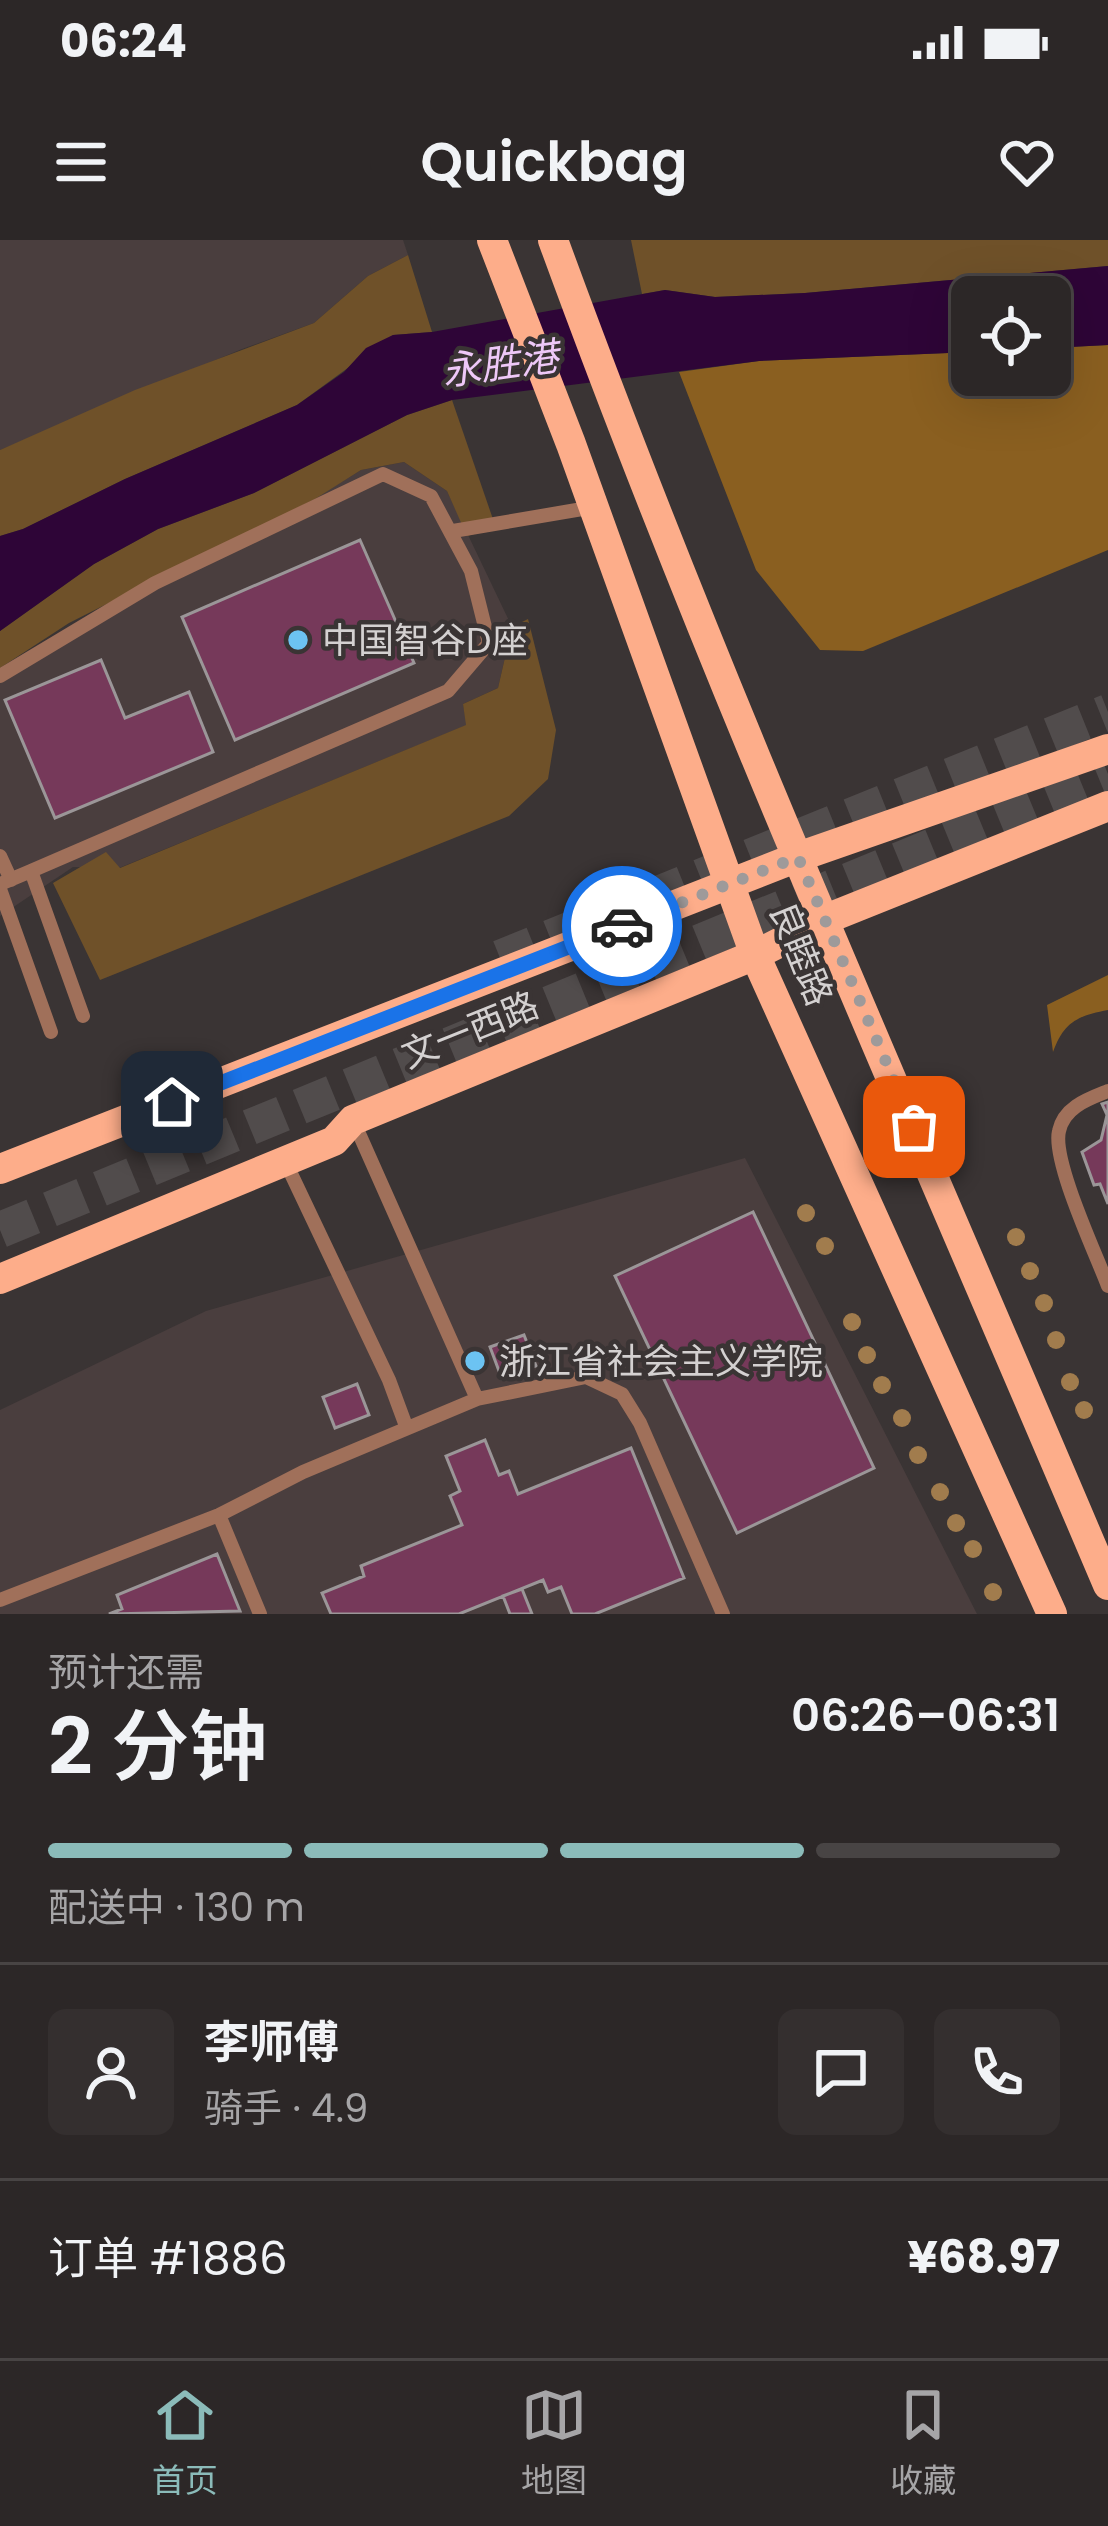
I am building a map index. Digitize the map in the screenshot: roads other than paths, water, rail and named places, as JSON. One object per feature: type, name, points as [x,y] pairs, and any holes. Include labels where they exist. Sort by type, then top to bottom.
[{"type":"main road","name":"良睦路","points":[[555,244],[798,857],[1108,1585]]},
{"type":"main road","name":"良睦路","points":[[495,248],[571,444],[754,955],[924,1322],[1052,1614]]},
{"type":"main road","name":"文一西路","points":[[0,1169],[798,857],[1108,749]]},
{"type":"main road","name":"文一西路","points":[[0,1279],[334,1141],[353,1120],[1108,806]]},
{"type":"lane","points":[[0,676],[155,583],[383,475],[431,496],[471,571],[489,643],[448,692],[4,884]]},
{"type":"lane","points":[[453,531],[594,507]]},
{"type":"lane","points":[[0,856],[4,884],[51,1032]]},
{"type":"lane","points":[[31,871],[83,1016]]},
{"type":"lane","points":[[1108,1091],[1077,1102],[1059,1131],[1063,1167],[1108,1286]]},
{"type":"lane","points":[[353,1120],[477,1399]]},
{"type":"lane","points":[[285,1161],[406,1426]]},
{"type":"lane","points":[[0,1600],[219,1515],[406,1426],[477,1399],[586,1377],[622,1394],[640,1423],[723,1614]]},
{"type":"lane","points":[[219,1515],[260,1614]]},
{"type":"water","points":[[1108,266],[1108,345],[1071,347],[1071,276],[996,276]]},
{"type":"water","name":"永胜港","points":[[951,280],[951,353],[759,361],[452,400],[407,415],[254,493],[158,529],[94,564],[0,631],[0,536],[297,405],[344,372],[366,348],[393,335],[665,290],[715,297]]},
{"type":"tunnel","points":[[500,958],[1108,712]]},
{"type":"tunnel","points":[[0,1230],[1108,774]]},
{"type":"place","name":"中国智谷D座","points":[[298,640]]},
{"type":"place","name":"浙江省社会主义学院","points":[[475,1361]]}]
